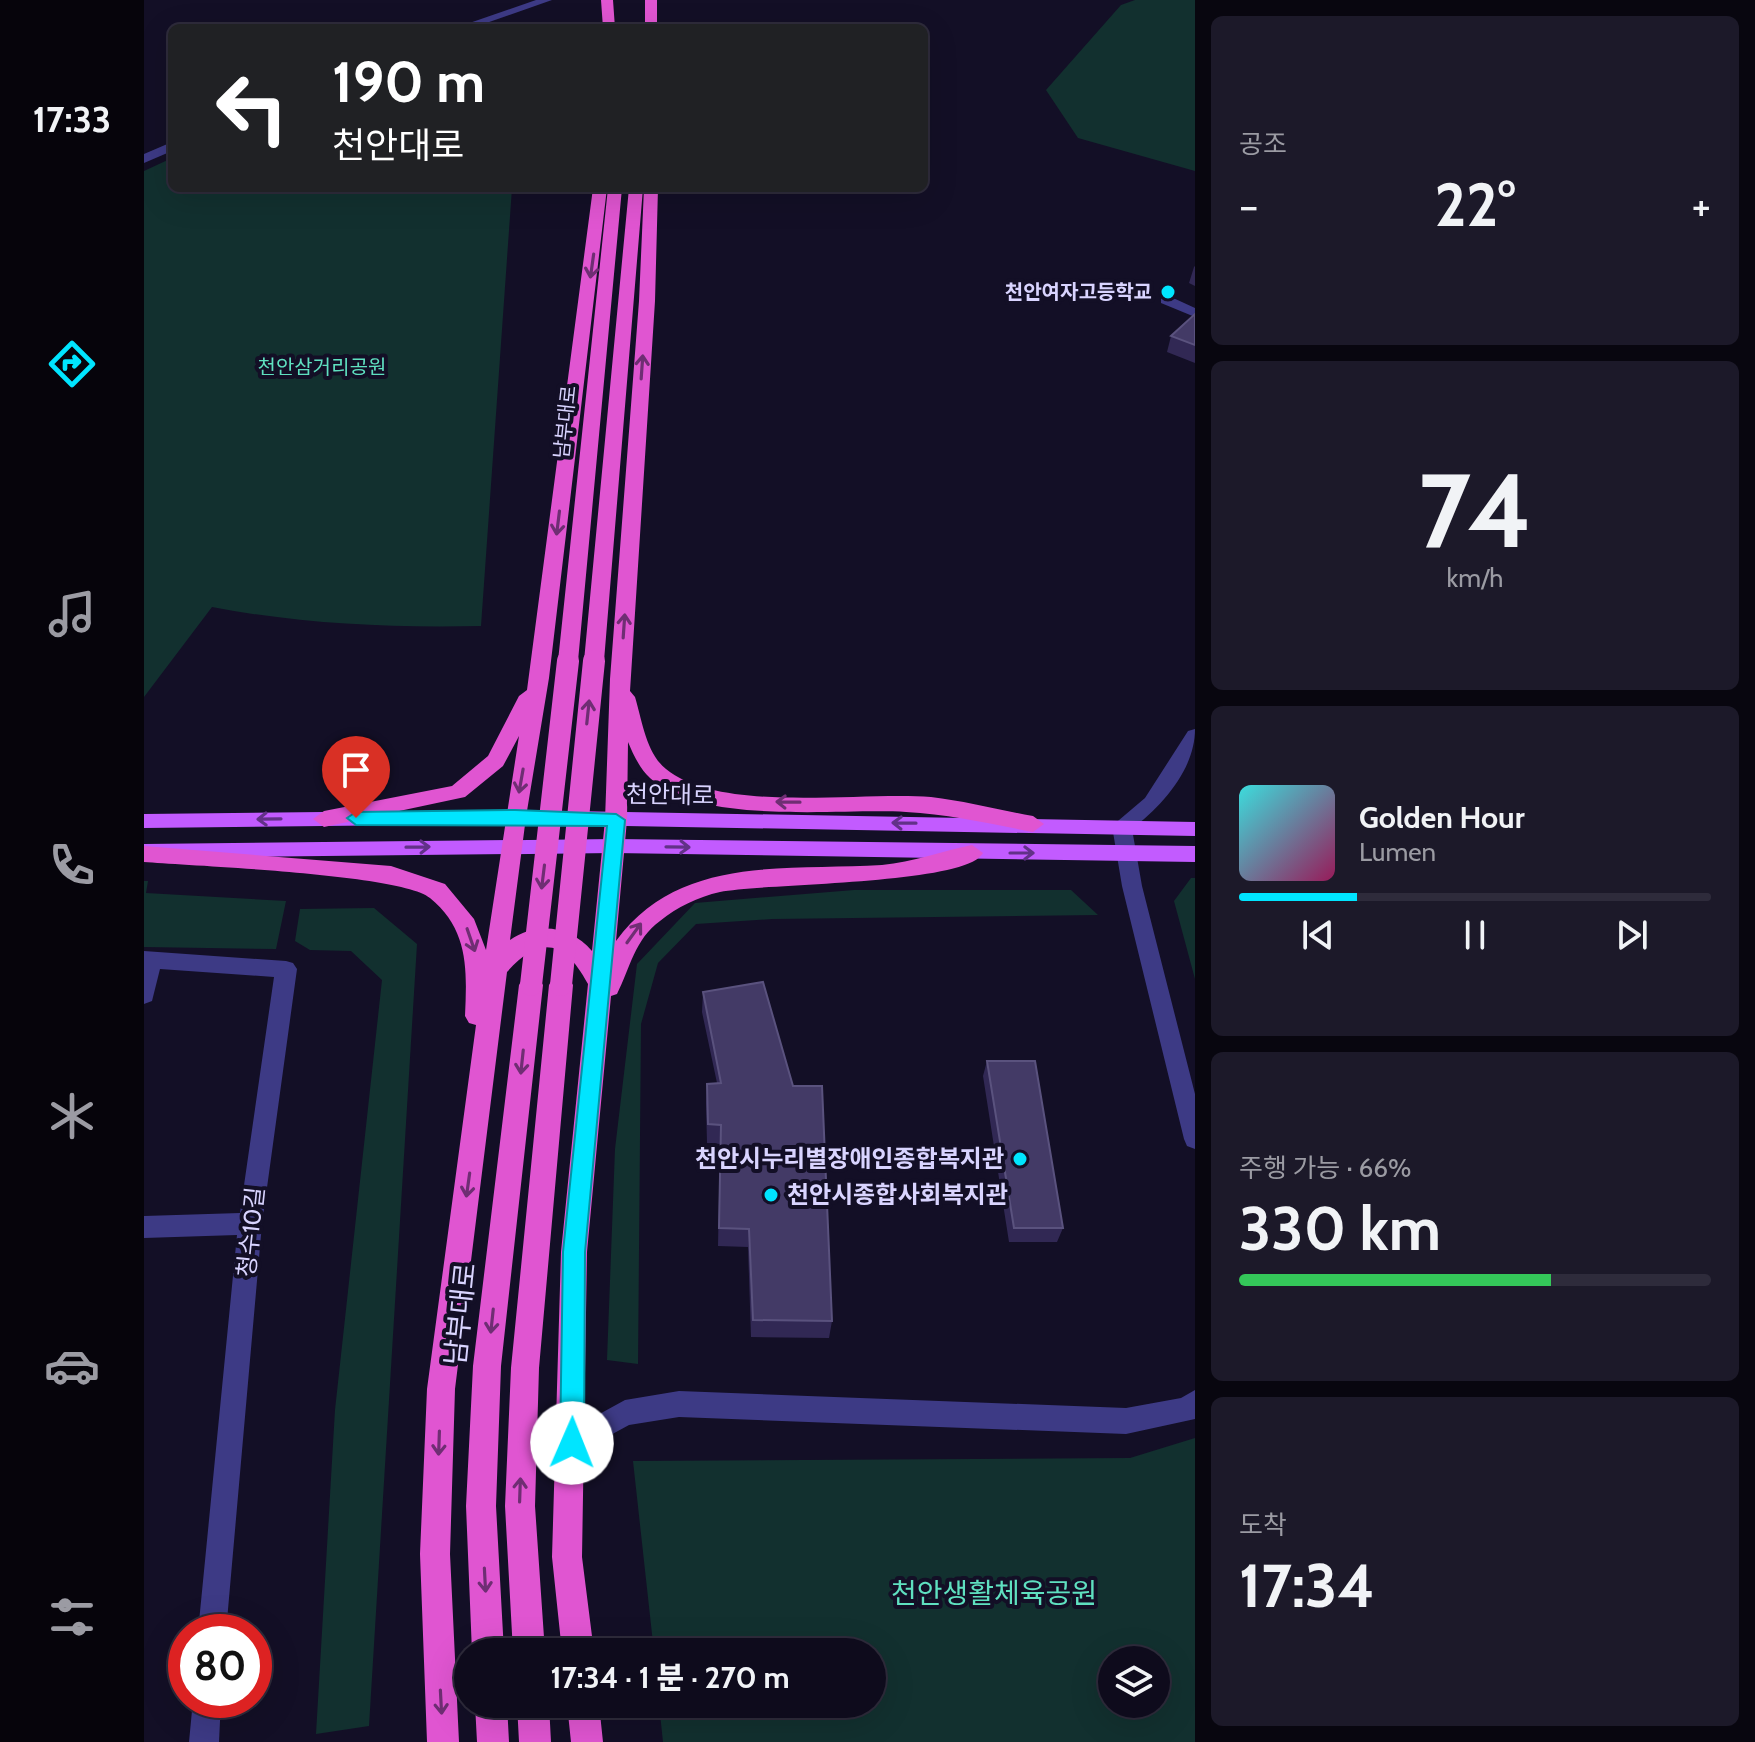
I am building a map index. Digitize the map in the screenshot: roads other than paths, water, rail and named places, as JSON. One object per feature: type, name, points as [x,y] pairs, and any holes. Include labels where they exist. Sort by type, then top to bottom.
[{"type":"highway","points":[[607,0],[609,24]]},
{"type":"highway","points":[[651,0],[652,23]]},
{"type":"highway","points":[[443,1742],[435,1554],[441,1389],[515,817],[539,678],[600,192]]},
{"type":"highway","name":"남부대로","points":[[487,1638],[481,1506],[487,1366],[568,661],[615,192]]},
{"type":"highway","points":[[528,1638],[520,1506],[525,1368],[594,661],[636,192]]},
{"type":"highway","points":[[576,1638],[567,1557],[574,1252],[616,820],[620,679],[647,301],[651,192]]},
{"type":"highway","points":[[324,819],[458,792],[496,761],[539,678]]},
{"type":"highway","points":[[620,679],[641,747],[658,775],[685,791],[741,801],[930,805],[1033,824]]},
{"type":"highway","points":[[144,852],[391,874],[437,890],[466,925],[479,962],[473,1147]]},
{"type":"highway","points":[[588,1086],[613,970],[633,929],[672,897],[744,878],[887,873],[972,853]]},
{"type":"highway","points":[[496,968],[513,949],[530,939],[559,940],[582,951],[599,983]]},
{"type":"highway","points":[[492,1718],[493,1742]]},
{"type":"highway","points":[[534,1718],[535,1742]]},
{"type":"highway","points":[[584,1718],[587,1742]]},
{"type":"main road","name":"천안대로","points":[[144,821],[515,817],[1195,829]]},
{"type":"main road","points":[[144,852],[614,846],[1195,854]]},
{"type":"street","points":[[473,24],[547,0]]},
{"type":"street","points":[[144,159],[168,148]]},
{"type":"street","points":[[1166,300],[1195,313]]},
{"type":"street","points":[[1195,736],[1152,803],[1122,826],[1195,1139]]},
{"type":"street","name":"청수10길","points":[[144,995],[148,959],[286,969],[250,1224],[214,1614]]},
{"type":"street","points":[[144,1227],[250,1224]]},
{"type":"street","points":[[572,1443],[625,1413],[679,1404],[1126,1421],[1187,1410],[1195,1403]]},
{"type":"street","points":[[204,1742],[206,1718]]},
{"type":"place","name":"천안여자고등학교","points":[[1168,292]]},
{"type":"place","name":"천안시누리별장애인종합복지관","points":[[1020,1159]]},
{"type":"place","name":"천안시종합사회복지관","points":[[771,1195]]},
{"type":"park label","name":"천안삼거리공원","points":[[322,367]]},
{"type":"park label","name":"천안생활체육공원","points":[[994,1593]]}]
